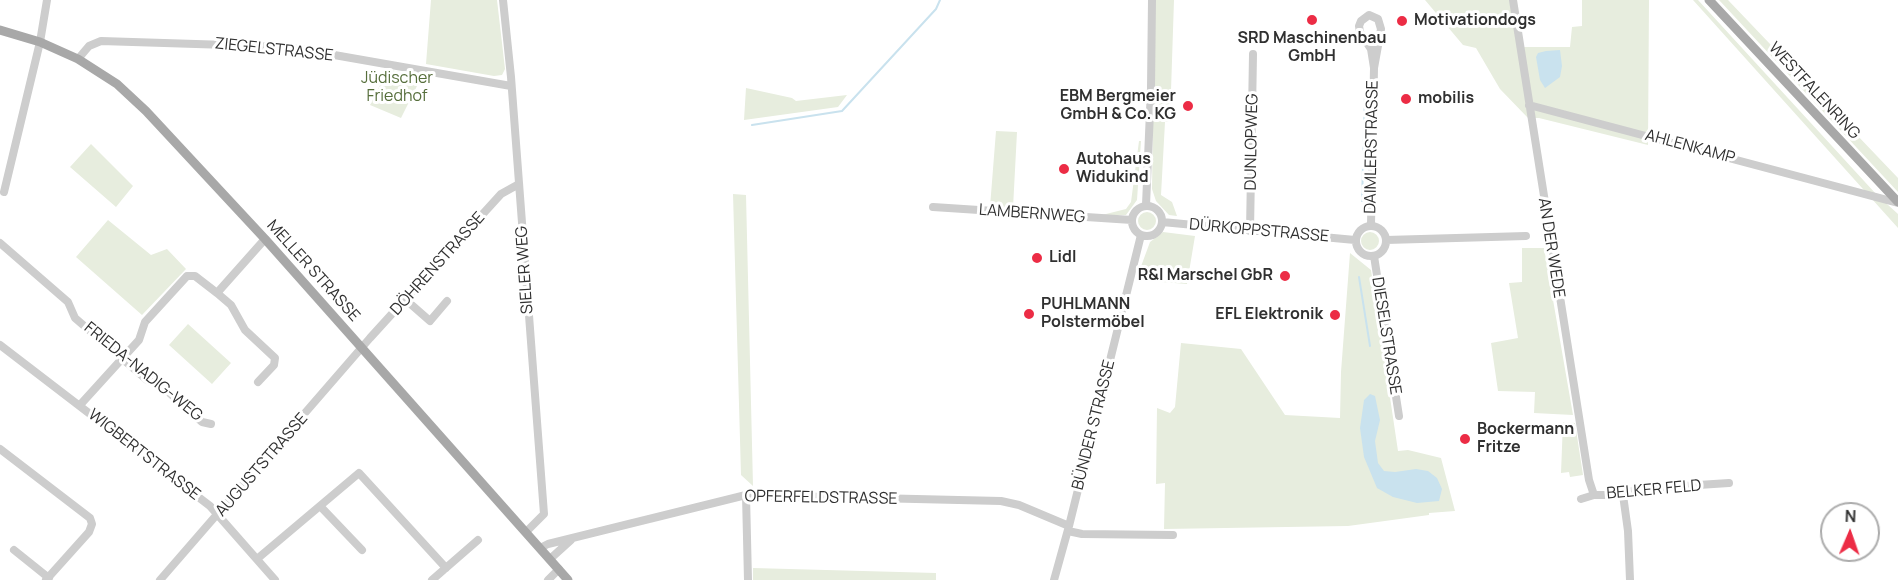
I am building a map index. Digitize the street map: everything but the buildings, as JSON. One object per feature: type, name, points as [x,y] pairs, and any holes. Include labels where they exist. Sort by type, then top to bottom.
[{"type":"main road","name":"WESTFALENRING","points":[[1709,0],[1898,203]]},
{"type":"main road","name":"MELLER STRASSE","points":[[0,30],[40,42],[78,59],[117,84],[146,111],[265,239],[568,580]]},
{"type":"street","points":[[4,192],[40,42],[46,0]]},
{"type":"street","name":"SIELER WEG","points":[[503,0],[512,86],[544,514],[526,532]]},
{"type":"street","points":[[1146,205],[1152,0]]},
{"type":"street","name":"AN DER WEDE","points":[[1513,0],[1589,480],[1594,495]]},
{"type":"street","name":"DAIMLERSTRASSE","points":[[1371,225],[1374,68],[1381,29],[1378,19],[1369,15],[1361,21],[1359,26],[1371,50],[1374,68]]},
{"type":"street","name":"ZIEGELSTRASSE","points":[[78,59],[89,46],[101,41],[259,46],[300,50],[512,86]]},
{"type":"street","name":"DUNLOPWEG","points":[[1250,231],[1253,54]]},
{"type":"street","name":"AHLENKAMP","points":[[1529,105],[1898,203]]},
{"type":"street","name":"DÖHRENSTRASSE","points":[[363,349],[370,338],[501,194],[519,184]]},
{"type":"street","points":[[1146,205],[1156,208],[1162,217],[1159,231],[1150,236],[1141,235],[1134,229],[1132,220],[1135,212],[1146,205]]},
{"type":"street","name":"LAMBERNWEG","points":[[933,207],[1132,220]]},
{"type":"street","name":"DÜRKOPPSTRASSE","points":[[1162,222],[1355,240]]},
{"type":"street","points":[[1371,225],[1383,231],[1386,240],[1382,252],[1374,256],[1360,252],[1355,240],[1362,228],[1371,225]]},
{"type":"street","name":"BÜNDER STRASSE","points":[[1054,580],[1069,529],[1141,235]]},
{"type":"street","points":[[1386,240],[1526,236]]},
{"type":"street","points":[[217,293],[265,239]]},
{"type":"street","name":"FRIEDA-NADIG-WEG","points":[[0,243],[68,302],[75,318],[147,380],[164,388],[194,417],[211,424]]},
{"type":"street","name":"DIESELSTRASSE","points":[[1374,256],[1399,416]]},
{"type":"street","points":[[80,405],[139,340],[145,322],[187,276],[195,276],[231,305],[245,330],[275,358],[274,365],[258,382]]},
{"type":"street","points":[[406,300],[430,321],[447,301]]},
{"type":"street","name":"WIGBERTSTRASSE","points":[[0,345],[210,506],[275,580]]},
{"type":"street","name":"AUGUSTSTRASSE","points":[[160,580],[363,349]]},
{"type":"street","points":[[0,449],[90,518],[92,524],[89,532],[48,579],[14,550]]},
{"type":"street","points":[[257,559],[359,473],[446,567]]},
{"type":"street","name":"BELKER FELD","points":[[1581,499],[1594,495],[1623,495],[1637,489],[1729,483]]},
{"type":"street","points":[[746,495],[748,580]]},
{"type":"street","name":"OPFERFELDSTRASSE","points":[[540,548],[548,544],[746,495],[1001,501],[1019,505],[1069,529]]},
{"type":"street","points":[[1623,495],[1628,531],[1630,580]]},
{"type":"street","points":[[320,506],[362,550]]},
{"type":"street","points":[[1069,529],[1082,534],[1173,535]]},
{"type":"street","name":"OPFERFELDSTRASSE","points":[[550,559],[573,538]]},
{"type":"street","points":[[432,580],[478,540]]},
{"type":"street","points":[[548,580],[559,569]]},
{"type":"green space","points":[[431,0],[497,0],[505,69],[502,75],[494,76],[426,64]]},
{"type":"green space","points":[[1155,0],[1174,0],[1170,121],[1165,122],[1161,195],[1172,202],[1177,216],[1169,215],[1156,201],[1152,189]]},
{"type":"green space","points":[[1425,0],[1510,0],[1517,47],[1570,47],[1572,27],[1582,26],[1582,0],[1649,0],[1648,145],[1539,118],[1528,118],[1500,89],[1476,48],[1463,45]]},
{"type":"green space","points":[[1693,0],[1698,0],[1876,194],[1898,214],[1898,228]]},
{"type":"green space","points":[[1719,0],[1728,0],[1898,178],[1898,192]]},
{"type":"green space","name":"Jüdischer Friedhof","points":[[385,69],[422,76],[401,118],[370,105]]},
{"type":"green space","points":[[746,88],[792,98],[796,101],[847,95],[838,107],[744,120]]},
{"type":"green space","points":[[996,131],[1017,132],[1013,208],[990,207]]},
{"type":"green space","points":[[1139,141],[1141,141],[1137,200],[1126,215],[1102,215],[1126,209],[1131,202]]},
{"type":"green space","points":[[91,144],[133,186],[116,207],[70,167]]},
{"type":"green space","points":[[733,194],[746,195],[753,486],[741,475]]},
{"type":"green space","points":[[1143,212],[1151,212],[1156,217],[1154,228],[1143,230],[1138,225],[1138,217]]},
{"type":"green space","points":[[108,220],[151,255],[167,249],[186,269],[142,315],[76,257]]},
{"type":"green space","points":[[1163,232],[1195,236],[1187,284],[1136,280],[1150,242]]},
{"type":"green space","points":[[1366,232],[1374,232],[1379,237],[1377,248],[1366,250],[1361,245],[1361,237]]},
{"type":"green space","points":[[1522,248],[1544,248],[1573,415],[1534,413],[1535,392],[1498,391],[1491,343],[1518,338],[1509,283],[1522,282]]},
{"type":"green space","points":[[1350,253],[1371,270],[1398,451],[1408,450],[1441,458],[1455,511],[1348,526],[1164,529],[1165,483],[1156,484],[1157,408],[1170,413],[1175,407],[1181,343],[1241,349],[1285,415],[1340,418]]},
{"type":"green space","points":[[188,324],[231,363],[212,384],[169,345]]},
{"type":"green space","points":[[1563,422],[1575,423],[1583,475],[1570,477],[1569,472],[1561,473]]},
{"type":"green space","points":[[753,568],[936,573],[936,580],[753,580]]},
{"type":"water","points":[[1560,50],[1562,66],[1560,77],[1545,88],[1540,80],[1536,57],[1538,53]]},
{"type":"water","points":[[1370,394],[1375,396],[1380,420],[1375,441],[1378,463],[1384,471],[1416,469],[1428,471],[1437,478],[1442,489],[1439,501],[1417,503],[1393,497],[1377,488],[1364,457],[1360,428],[1364,400]]},
{"type":"waterway","points":[[752,125],[842,111],[936,9],[940,0]]},
{"type":"waterway","points":[[1362,201],[1365,93]]},
{"type":"waterway","points":[[1359,277],[1370,346]]},
{"type":"place","name":"SRD Maschinenbau GmbH","points":[[1312,20]]},
{"type":"place","name":"Motivationdogs","points":[[1402,21]]},
{"type":"place","name":"mobilis","points":[[1406,99]]},
{"type":"place","name":"EBM Bergmeier GmbH & Co. KG","points":[[1188,106]]},
{"type":"place","name":"Autohaus Widukind","points":[[1064,169]]},
{"type":"place","name":"Lidl","points":[[1037,258]]},
{"type":"place","name":"R&I Marschel GbR","points":[[1285,276]]},
{"type":"place","name":"PUHLMANN Polstermöbel","points":[[1029,314]]},
{"type":"place","name":"EFL Elektronik","points":[[1335,315]]},
{"type":"place","name":"Bockermann Fritze","points":[[1465,439]]}]
